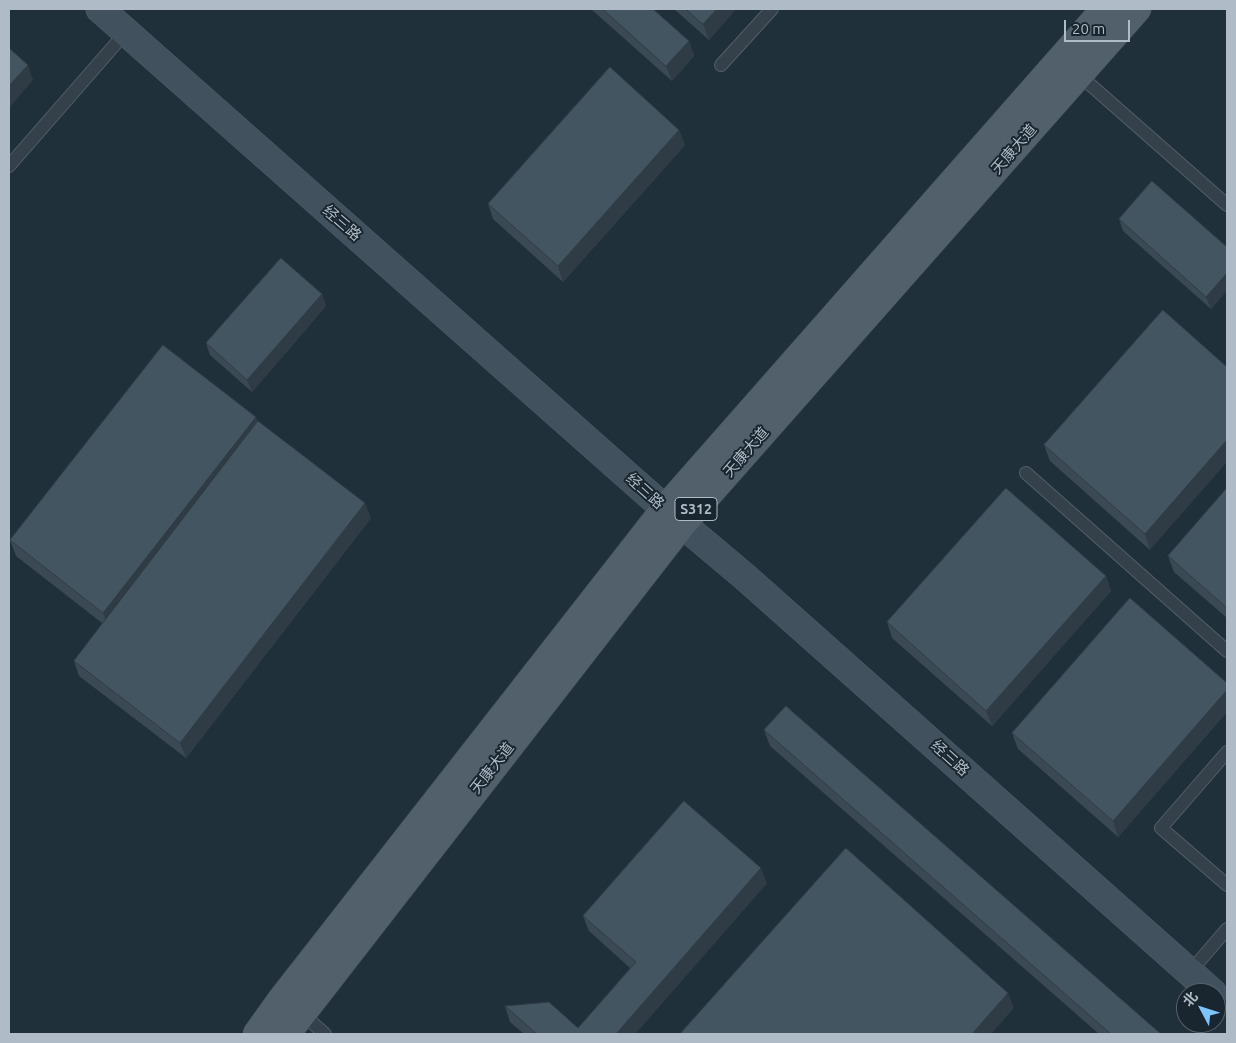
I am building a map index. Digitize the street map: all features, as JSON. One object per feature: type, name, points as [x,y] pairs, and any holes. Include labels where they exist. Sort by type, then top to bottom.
[{"type":"main road","name":"天康大道","points":[[257,1034],[290,1015],[673,516],[1070,67],[1123,13]]},
{"type":"street","name":"经三路","points":[[100,9],[673,516],[753,583],[1202,983]]},
{"type":"lane","points":[[722,65],[772,9]]},
{"type":"lane","points":[[9,166],[126,32]]},
{"type":"lane","points":[[1070,67],[1227,205]]},
{"type":"lane","points":[[1026,473],[1227,651]]},
{"type":"lane","points":[[1227,752],[1161,828],[1227,885]]},
{"type":"lane","points":[[1190,972],[1227,928]]},
{"type":"lane","points":[[290,1015],[325,1034]]},
{"type":"building","points":[[603,9],[653,9],[689,41],[666,66]]},
{"type":"building","points":[[686,9],[717,9],[703,24]]},
{"type":"building","points":[[9,48],[28,65],[9,86]]},
{"type":"building","points":[[610,67],[679,130],[558,266],[488,204]]},
{"type":"building","points":[[1152,181],[1227,247],[1227,273],[1206,297],[1119,219]]},
{"type":"building","points":[[281,258],[322,294],[247,380],[206,343]]},
{"type":"building","points":[[1163,310],[1227,367],[1227,440],[1145,534],[1044,445]]},
{"type":"building","points":[[163,345],[256,417],[103,613],[10,540]]},
{"type":"building","points":[[258,421],[365,503],[180,743],[74,661]]},
{"type":"building","points":[[1006,488],[1106,576],[986,711],[887,622]]},
{"type":"building","points":[[1227,488],[1227,608],[1168,556]]},
{"type":"building","points":[[1130,598],[1227,683],[1227,690],[1113,821],[1012,733]]},
{"type":"building","points":[[786,706],[1161,1034],[1111,1034],[764,730]]},
{"type":"building","points":[[684,801],[761,868],[616,1034],[537,1034],[505,1006],[549,1002],[578,1028],[636,962],[583,916]]},
{"type":"building","points":[[846,848],[1008,993],[972,1034],[680,1034]]}]
